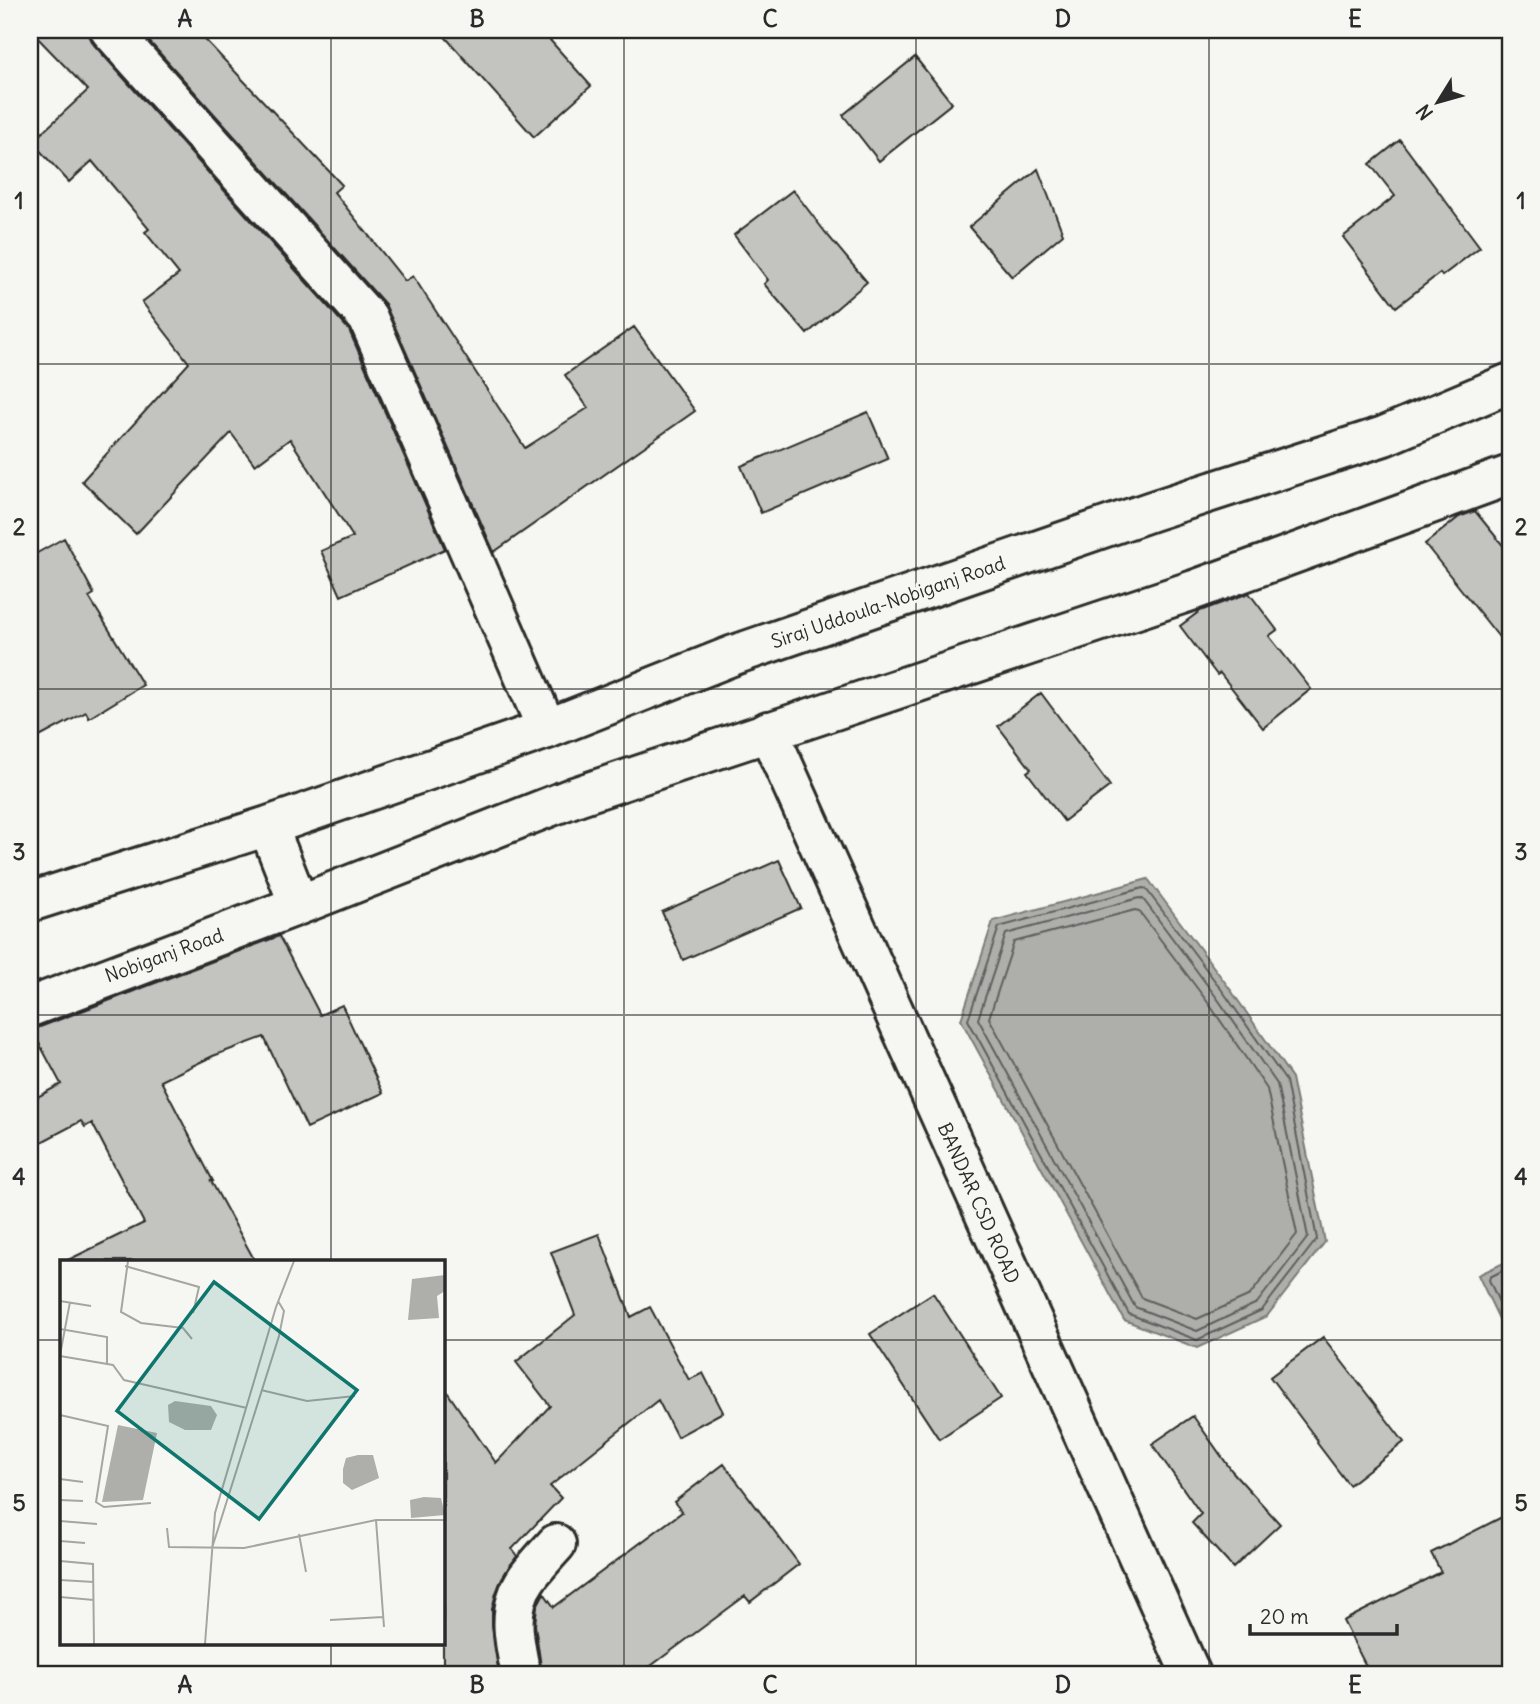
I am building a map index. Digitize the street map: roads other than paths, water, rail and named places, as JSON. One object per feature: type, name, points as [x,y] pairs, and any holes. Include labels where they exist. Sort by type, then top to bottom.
[{"type":"main road","points":[[110,30],[368,318],[547,729]]},
{"type":"main road","name":"Siraj Uddoula-Nobiganj Road","points":[[268,826],[547,729],[734,655],[1152,511],[1384,436],[1510,383]]},
{"type":"main road","points":[[30,902],[268,826],[299,905],[578,796],[1194,590],[1510,475]]},
{"type":"main road","name":"BANDAR CSD ROAD","points":[[768,731],[1191,1674]]},
{"type":"main road","name":"Nobiganj Road","points":[[30,1007],[299,905]]},
{"type":"main road","points":[[521,1674],[513,1636],[514,1609],[525,1580],[556,1544]]},
{"type":"water","points":[[1148,879],[1292,1078],[1325,1242],[1267,1316],[1197,1348],[1124,1320],[961,1020],[993,921]]},
{"type":"water","points":[[1510,1260],[1510,1342],[1478,1275]]}]
